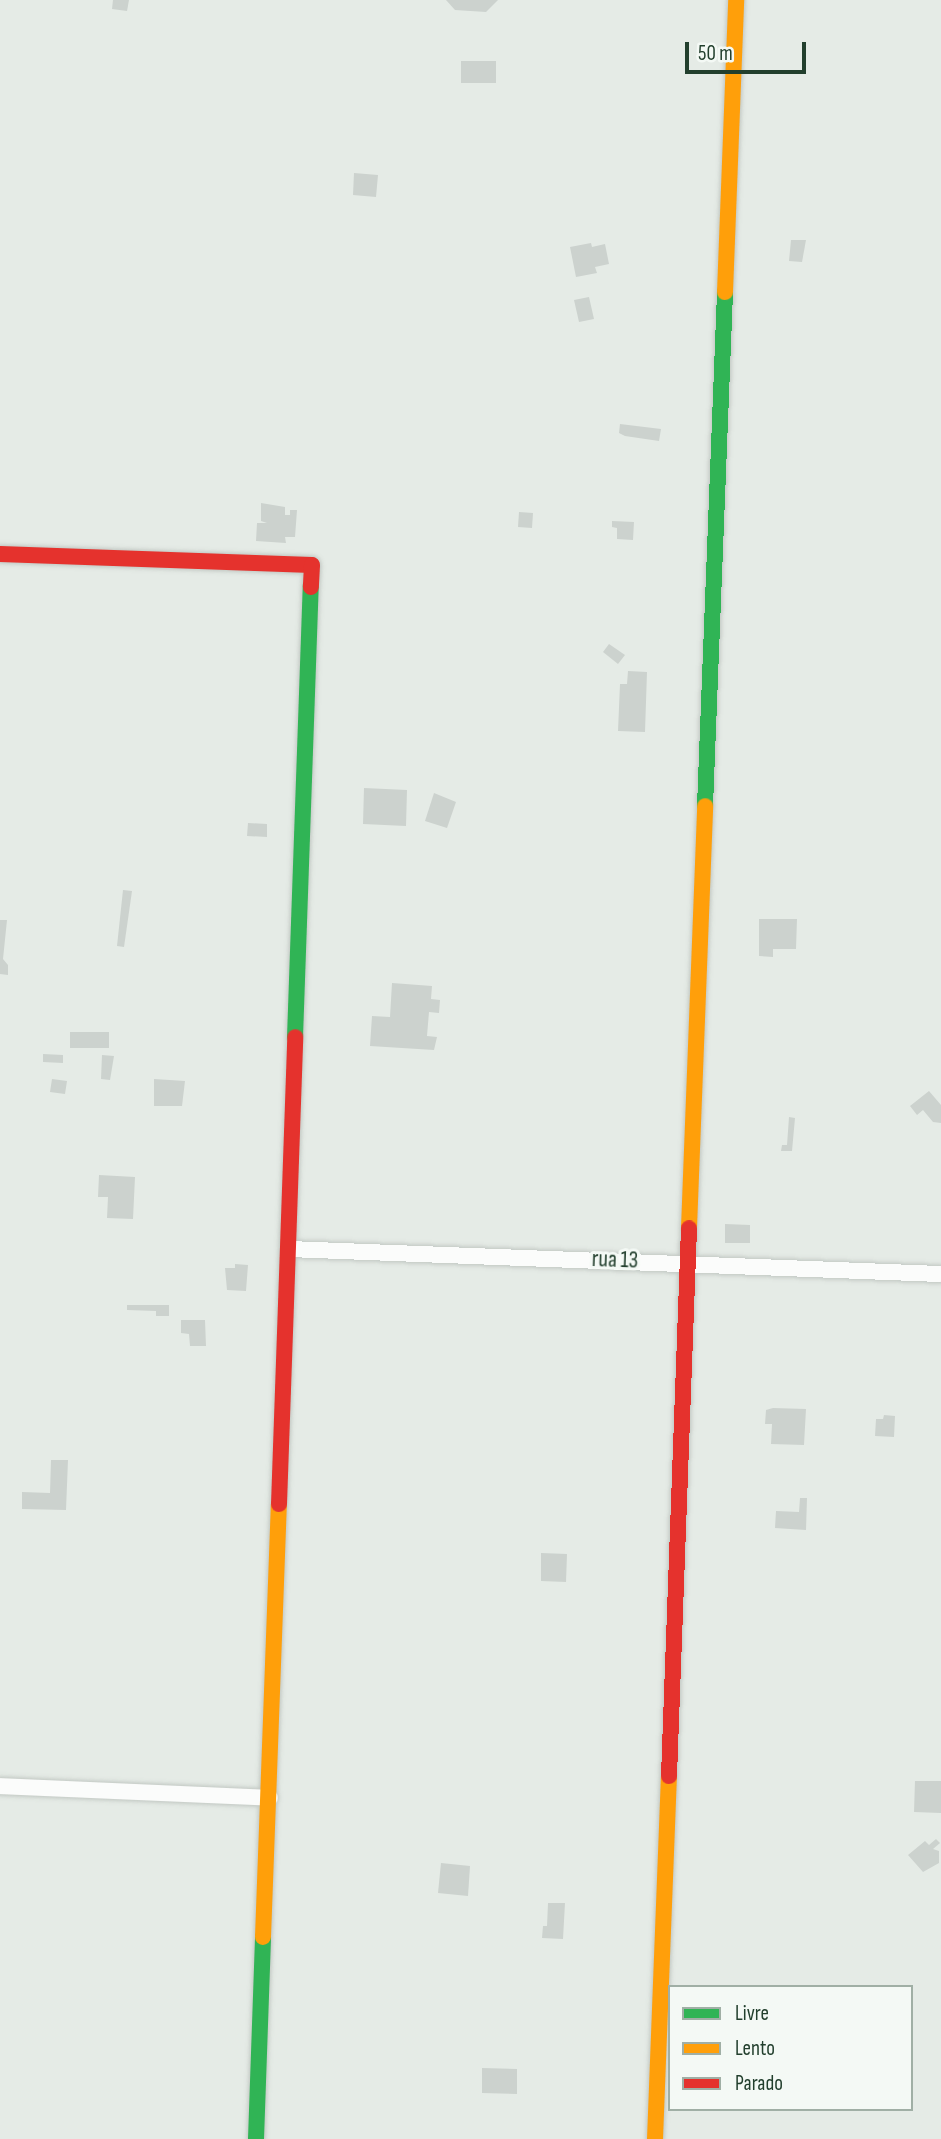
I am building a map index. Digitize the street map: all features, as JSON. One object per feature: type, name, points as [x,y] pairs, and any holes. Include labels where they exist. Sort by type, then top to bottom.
[{"type":"street","points":[[655,2139],[736,0]]},
{"type":"street","points":[[0,554],[312,565],[256,2139]]},
{"type":"street","name":"rua 13","points":[[289,1249],[941,1274]]},
{"type":"street","points":[[0,1786],[270,1798]]},
{"type":"building","points":[[113,0],[129,0],[127,11],[112,9]]},
{"type":"building","points":[[446,0],[498,0],[486,12],[455,10]]},
{"type":"building","points":[[461,61],[496,61],[496,83],[461,83]]},
{"type":"building","points":[[354,173],[378,175],[376,197],[353,195]]},
{"type":"building","points":[[791,240],[806,240],[802,262],[789,261]]},
{"type":"building","points":[[591,243],[592,247],[605,244],[609,264],[595,267],[597,273],[576,277],[570,247]]},
{"type":"building","points":[[589,297],[594,319],[579,322],[574,300]]},
{"type":"building","points":[[620,424],[661,429],[659,441],[625,436],[619,433]]},
{"type":"building","points":[[261,503],[285,507],[285,515],[290,515],[290,510],[297,510],[295,537],[285,537],[286,543],[256,541],[257,523],[267,523],[261,521]]},
{"type":"building","points":[[519,512],[533,513],[532,528],[518,527]]},
{"type":"building","points":[[612,521],[634,522],[633,540],[617,539],[617,528],[612,527]]},
{"type":"building","points":[[609,644],[625,655],[618,664],[603,652]]},
{"type":"building","points":[[628,671],[647,672],[645,732],[618,731],[620,684],[627,684]]},
{"type":"building","points":[[364,788],[407,790],[406,826],[363,824]]},
{"type":"building","points":[[434,793],[456,802],[447,828],[425,821]]},
{"type":"building","points":[[248,823],[267,824],[267,837],[247,836]]},
{"type":"building","points":[[123,890],[132,891],[124,947],[117,946]]},
{"type":"building","points":[[759,919],[797,919],[796,949],[773,949],[773,957],[759,956]]},
{"type":"building","points":[[0,920],[7,920],[3,959],[8,965],[8,975],[0,974]]},
{"type":"building","points":[[392,983],[432,986],[431,999],[440,1000],[439,1013],[429,1012],[427,1036],[437,1037],[434,1050],[370,1046],[372,1016],[390,1017]]},
{"type":"building","points":[[70,1032],[109,1032],[109,1048],[70,1048]]},
{"type":"building","points":[[43,1054],[63,1055],[63,1063],[43,1062]]},
{"type":"building","points":[[102,1055],[114,1056],[110,1080],[101,1079]]},
{"type":"building","points":[[52,1079],[67,1081],[65,1094],[50,1092]]},
{"type":"building","points":[[154,1079],[185,1081],[182,1106],[154,1106]]},
{"type":"building","points":[[929,1091],[941,1105],[941,1123],[933,1122],[923,1110],[917,1115],[910,1106]]},
{"type":"building","points":[[789,1117],[795,1118],[792,1151],[781,1151],[782,1145],[787,1145]]},
{"type":"building","points":[[99,1175],[135,1177],[133,1219],[107,1218],[108,1197],[98,1197]]},
{"type":"building","points":[[725,1224],[750,1225],[750,1243],[725,1243]]},
{"type":"building","points":[[235,1264],[248,1265],[246,1291],[227,1290],[225,1268],[235,1268]]},
{"type":"building","points":[[127,1305],[169,1305],[169,1316],[156,1316],[156,1311],[127,1310]]},
{"type":"building","points":[[181,1320],[205,1320],[206,1346],[190,1346],[189,1334],[181,1333]]},
{"type":"building","points":[[806,1409],[804,1445],[771,1444],[772,1424],[765,1424],[766,1410]]},
{"type":"building","points":[[884,1415],[895,1416],[894,1437],[875,1436],[876,1419],[883,1419]]},
{"type":"building","points":[[51,1460],[68,1460],[66,1510],[22,1509],[22,1492],[50,1493]]},
{"type":"building","points":[[800,1498],[807,1498],[806,1530],[775,1528],[776,1511],[799,1512]]},
{"type":"building","points":[[541,1553],[567,1554],[566,1582],[541,1581]]},
{"type":"building","points":[[915,1781],[941,1781],[941,1813],[914,1812]]},
{"type":"building","points":[[936,1839],[940,1843],[933,1849],[939,1851],[939,1863],[923,1872],[908,1855],[925,1841],[929,1845]]},
{"type":"building","points":[[441,1863],[470,1866],[468,1896],[438,1893]]},
{"type":"building","points":[[548,1903],[565,1903],[563,1939],[542,1938],[543,1926],[547,1926]]},
{"type":"building","points":[[482,2068],[517,2069],[517,2094],[482,2093]]},
{"type":"traffic: fast","points":[[705,806],[725,292]]},
{"type":"traffic: fast","points":[[295,1037],[311,587]]},
{"type":"traffic: fast","points":[[256,2139],[263,1937]]},
{"type":"traffic: slow","points":[[725,292],[736,0]]},
{"type":"traffic: slow","points":[[689,1228],[705,806]]},
{"type":"traffic: slow","points":[[263,1937],[279,1504]]},
{"type":"traffic: slow","points":[[655,2139],[669,1776]]},
{"type":"traffic: jam","points":[[0,554],[312,565],[311,587]]},
{"type":"traffic: jam","points":[[279,1504],[295,1037]]},
{"type":"traffic: jam","points":[[669,1776],[689,1228]]}]
